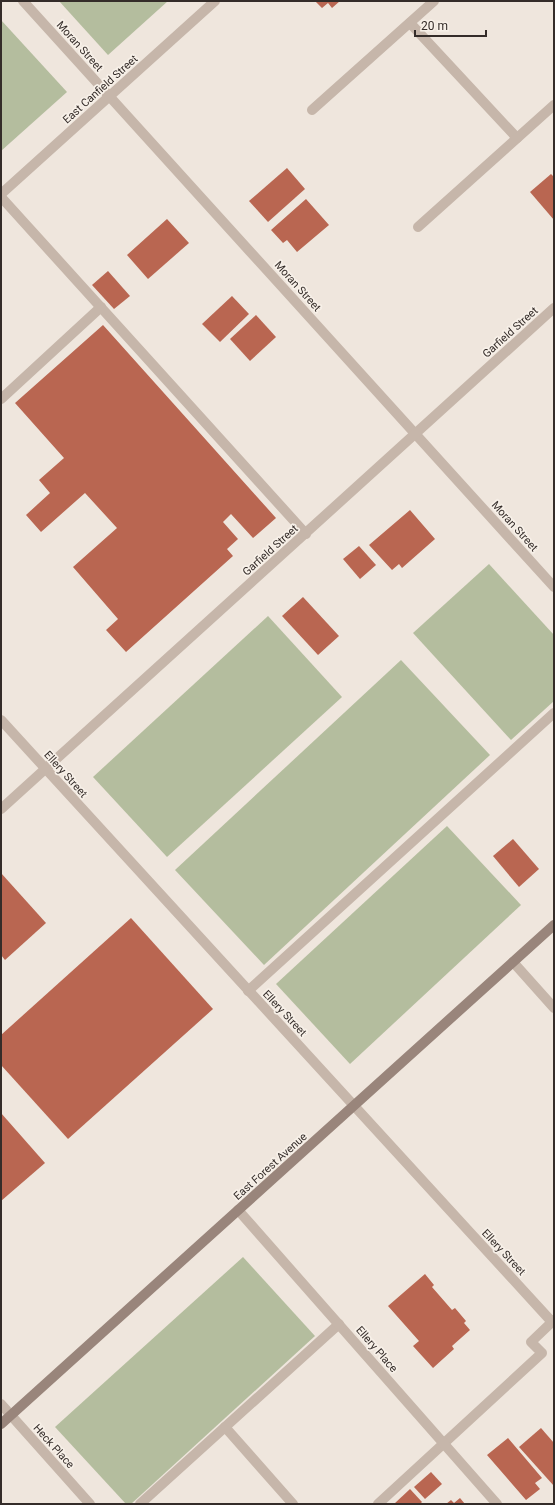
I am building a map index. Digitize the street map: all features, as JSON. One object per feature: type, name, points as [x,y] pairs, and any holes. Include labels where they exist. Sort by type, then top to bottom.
[{"type":"main road","name":"East Forest Avenue","points":[[1,1424],[554,925]]},
{"type":"street","name":"Moran Street","points":[[23,1],[554,587]]},
{"type":"street","name":"East Canfield Street","points":[[1,195],[215,1]]},
{"type":"street","points":[[312,110],[434,1]]},
{"type":"street","points":[[410,23],[517,138]]},
{"type":"street","points":[[418,227],[554,105]]},
{"type":"street","points":[[1,195],[306,534]]},
{"type":"street","points":[[1,399],[101,307]]},
{"type":"street","name":"Garfield Street","points":[[1,809],[554,308]]},
{"type":"street","points":[[248,991],[554,713]]},
{"type":"street","name":"Ellery Street","points":[[1,720],[353,1106],[553,1321]]},
{"type":"street","points":[[513,962],[554,1008]]},
{"type":"street","name":"Ellery Place","points":[[238,1210],[497,1504]]},
{"type":"street","points":[[378,1504],[542,1353],[531,1342],[553,1321]]},
{"type":"street","points":[[140,1504],[338,1324]]},
{"type":"street","name":"Heck Place","points":[[1,1404],[90,1504]]},
{"type":"street","points":[[225,1427],[293,1504]]},
{"type":"green space","points":[[59,1],[168,1],[108,55]]},
{"type":"green space","points":[[1,20],[67,92],[1,151]]},
{"type":"green space","points":[[489,564],[554,635],[554,701],[511,740],[413,633]]},
{"type":"green space","points":[[268,616],[342,697],[167,857],[93,777]]},
{"type":"green space","points":[[401,660],[490,755],[264,965],[175,870]]},
{"type":"green space","points":[[447,826],[521,905],[350,1064],[276,984]]},
{"type":"green space","points":[[243,1257],[315,1336],[131,1504],[126,1504],[55,1427]]},
{"type":"building","points":[[315,1],[340,1],[332,8],[328,3],[322,8]]},
{"type":"building","points":[[287,168],[305,189],[268,222],[249,201]]},
{"type":"building","points":[[551,174],[554,177],[554,220],[530,192]]},
{"type":"building","points":[[306,199],[329,225],[297,252],[287,240],[283,243],[271,230]]},
{"type":"building","points":[[167,219],[189,243],[148,279],[127,255]]},
{"type":"building","points":[[108,271],[130,296],[114,309],[92,285]]},
{"type":"building","points":[[232,296],[249,314],[220,342],[202,324]]},
{"type":"building","points":[[256,315],[276,337],[250,361],[230,339]]},
{"type":"building","points":[[103,325],[276,518],[253,538],[231,514],[223,522],[238,539],[227,549],[233,556],[126,652],[106,630],[118,619],[73,567],[117,528],[85,493],[41,532],[26,515],[50,493],[39,480],[64,458],[15,403]]},
{"type":"building","points":[[410,510],[435,539],[402,568],[399,564],[392,570],[369,545]]},
{"type":"building","points":[[359,546],[376,565],[360,579],[343,559]]},
{"type":"building","points":[[303,597],[339,636],[318,655],[282,616]]},
{"type":"building","points":[[513,839],[539,869],[519,887],[493,856]]},
{"type":"building","points":[[1,873],[46,923],[5,960],[1,955]]},
{"type":"building","points":[[131,918],[213,1009],[68,1139],[1,1065],[1,1035]]},
{"type":"building","points":[[1,1113],[45,1163],[1,1201]]},
{"type":"building","points":[[425,1274],[434,1285],[432,1287],[452,1310],[455,1308],[466,1321],[464,1323],[470,1330],[452,1346],[454,1349],[433,1368],[413,1346],[419,1341],[388,1306]]},
{"type":"building","points":[[541,1428],[554,1443],[554,1486],[519,1447]]},
{"type":"building","points":[[508,1438],[542,1478],[535,1483],[540,1489],[526,1500],[487,1455]]},
{"type":"building","points":[[431,1472],[442,1484],[425,1499],[414,1487]]},
{"type":"building","points":[[410,1489],[422,1502],[420,1504],[394,1504]]},
{"type":"building","points":[[460,1498],[465,1504],[446,1504],[451,1500],[454,1503]]}]
